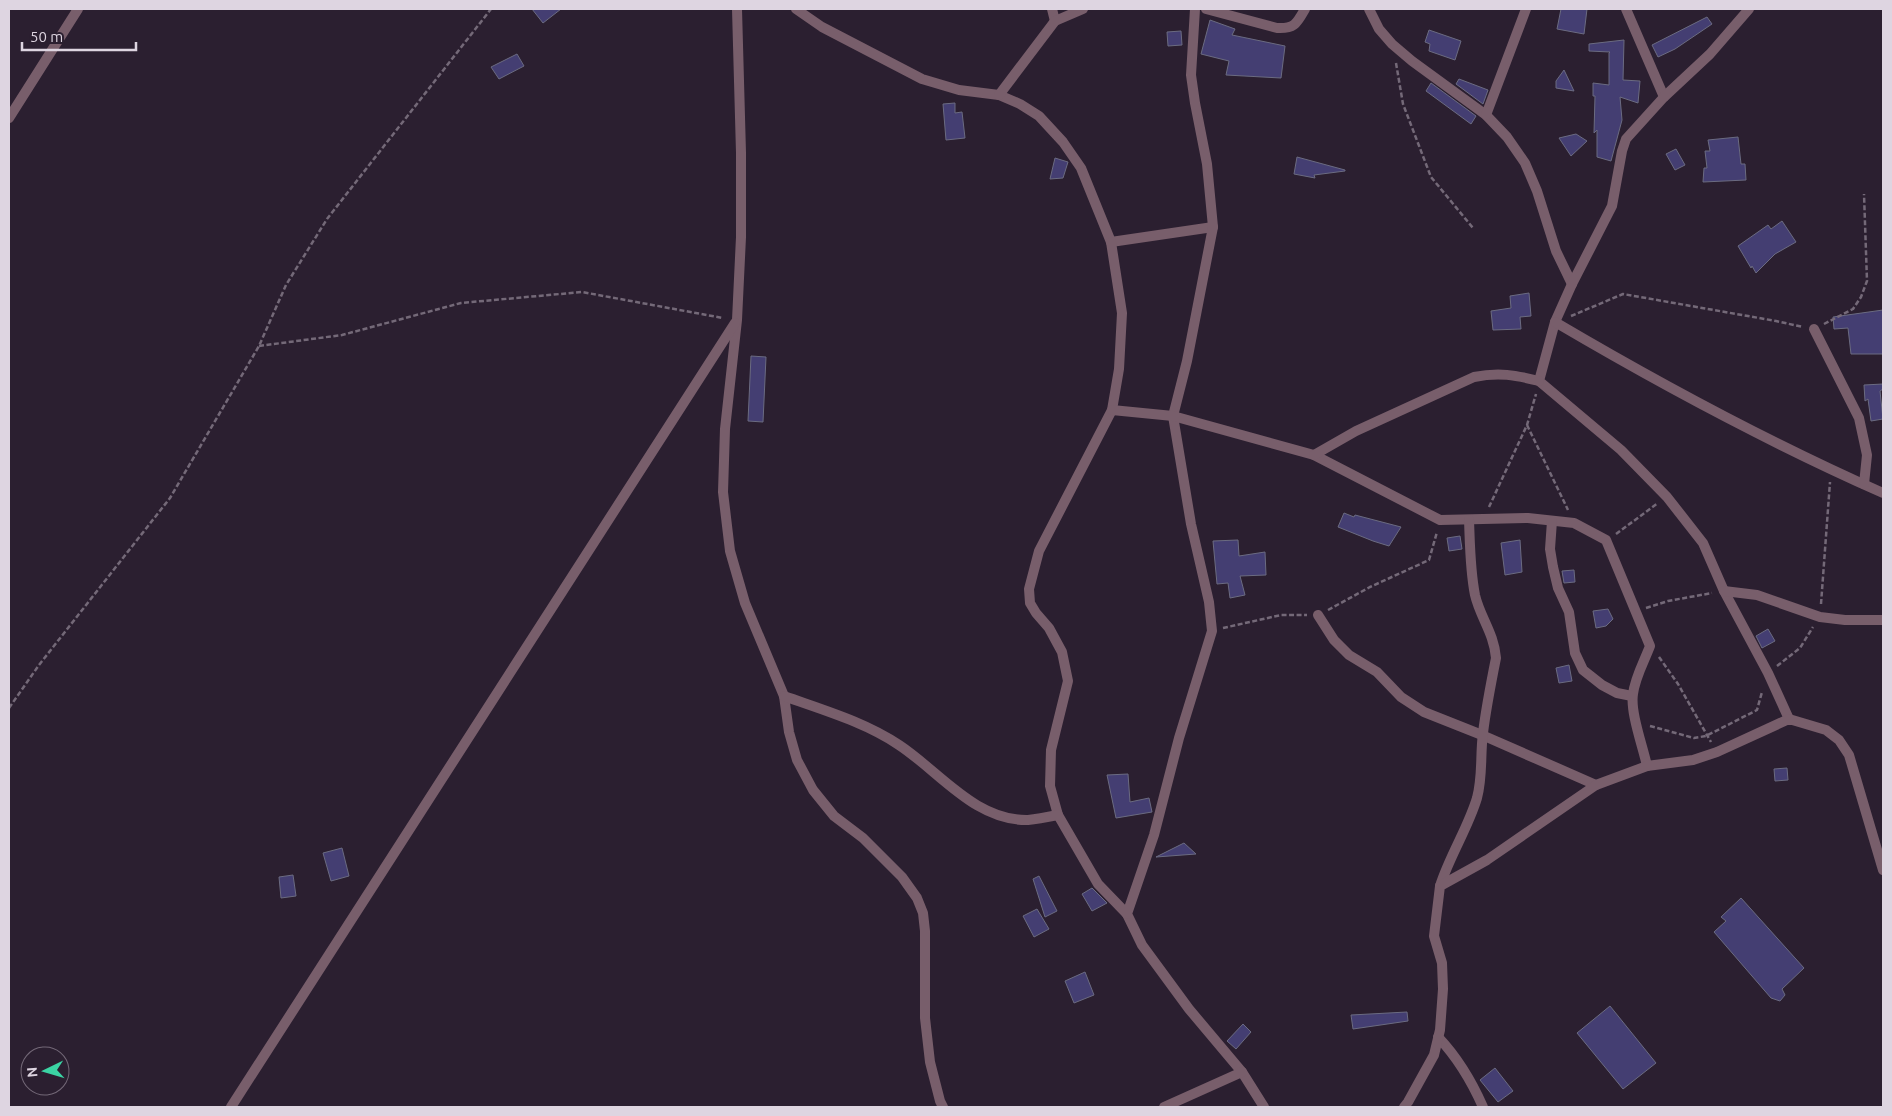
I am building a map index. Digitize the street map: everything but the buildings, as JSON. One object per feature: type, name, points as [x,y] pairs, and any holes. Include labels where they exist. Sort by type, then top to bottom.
[{"type":"street","points":[[9,118],[78,9]]},
{"type":"street","points":[[737,9],[741,237],[737,320],[725,429],[723,492],[730,551],[746,604],[784,696],[789,732],[797,760],[812,790],[834,816],[862,838],[902,876],[917,898],[923,913],[925,931],[925,1018],[930,1062],[943,1107]]},
{"type":"street","points":[[796,9],[822,27],[922,79],[959,90],[998,95],[1020,104],[1039,116],[1063,142],[1081,168],[1111,242],[1122,313],[1119,369],[1112,410],[1040,551],[1029,588],[1030,602],[1036,613],[1050,628],[1062,652],[1068,681],[1051,750],[1050,786],[1058,815],[1098,884],[1127,914],[1142,945],[1189,1008],[1242,1072],[1264,1107]]},
{"type":"street","points":[[1052,9],[1055,21]]},
{"type":"street","points":[[998,95],[1055,21],[1083,9]]},
{"type":"street","points":[[1127,914],[1154,835],[1212,630],[1208,602],[1191,524],[1173,416],[1188,361],[1213,227],[1207,164],[1194,103],[1191,75],[1195,9]]},
{"type":"street","points":[[1206,9],[1277,28],[1288,29],[1294,26],[1305,9]]},
{"type":"street","points":[[1368,9],[1378,29],[1392,44],[1412,61],[1486,115],[1507,137],[1526,163],[1556,251],[1572,284]]},
{"type":"street","points":[[1486,115],[1526,9]]},
{"type":"street","points":[[1626,9],[1664,97]]},
{"type":"street","points":[[1539,381],[1556,322],[1572,284],[1612,206],[1626,139],[1664,97],[1710,54],[1749,9]]},
{"type":"street","points":[[1111,242],[1213,227]]},
{"type":"street","points":[[231,1107],[737,320]]},
{"type":"street","points":[[1556,322],[1640,372],[1830,470],[1881,490]]},
{"type":"street","points":[[1814,329],[1859,418],[1867,455],[1864,484]]},
{"type":"street","points":[[1314,455],[1356,431],[1474,377],[1490,374],[1508,374],[1539,381],[1621,450],[1666,497],[1703,543],[1724,591],[1768,673],[1789,719]]},
{"type":"street","points":[[1112,410],[1173,416],[1314,455],[1440,520],[1528,518],[1574,523],[1606,540],[1650,646],[1634,685],[1632,696],[1632,707],[1647,766]]},
{"type":"street","points":[[1404,1107],[1434,1055],[1438,1037],[1443,990],[1442,963],[1434,936],[1440,886],[1457,841],[1470,818],[1477,796],[1482,767],[1482,735],[1495,652],[1491,633],[1475,596],[1469,520]]},
{"type":"street","points":[[1552,521],[1550,549],[1553,567],[1558,588],[1569,612],[1575,653],[1583,670],[1602,685],[1617,694],[1632,696]]},
{"type":"street","points":[[1724,591],[1757,595],[1820,617],[1845,620],[1883,620]]},
{"type":"street","points":[[1318,615],[1334,640],[1349,655],[1377,672],[1401,696],[1424,712],[1596,785]]},
{"type":"street","points":[[784,696],[842,717],[900,745],[976,805],[998,814],[1021,819],[1058,815]]},
{"type":"street","points":[[1440,886],[1487,860],[1596,785],[1647,766],[1693,760],[1717,752],[1789,719],[1826,730],[1839,740],[1849,755],[1883,870]]},
{"type":"street","points":[[1438,1037],[1449,1049],[1476,1092],[1483,1107]]},
{"type":"street","points":[[1164,1107],[1242,1072]]},
{"type":"path","points":[[9,708],[39,664],[170,498],[260,346],[286,285],[327,219],[491,9]]},
{"type":"path","points":[[1392,44],[1403,104],[1431,177],[1473,228]]},
{"type":"path","points":[[1556,322],[1623,294],[1814,329],[1838,315],[1853,309],[1861,297],[1867,281],[1864,194]]},
{"type":"path","points":[[260,346],[342,335],[461,303],[582,292],[737,320]]},
{"type":"path","points":[[1484,519],[1527,425],[1539,381]]},
{"type":"path","points":[[1527,425],[1574,523]]},
{"type":"path","points":[[1636,722],[1694,738],[1706,736],[1757,710],[1768,673],[1800,648],[1820,617],[1830,470]]},
{"type":"path","points":[[1606,540],[1666,497]]},
{"type":"path","points":[[1212,630],[1281,615],[1318,615],[1370,587],[1429,560],[1440,520]]},
{"type":"path","points":[[1635,611],[1668,601],[1724,591]]},
{"type":"path","points":[[1650,646],[1678,684],[1706,736],[1717,752]]}]
